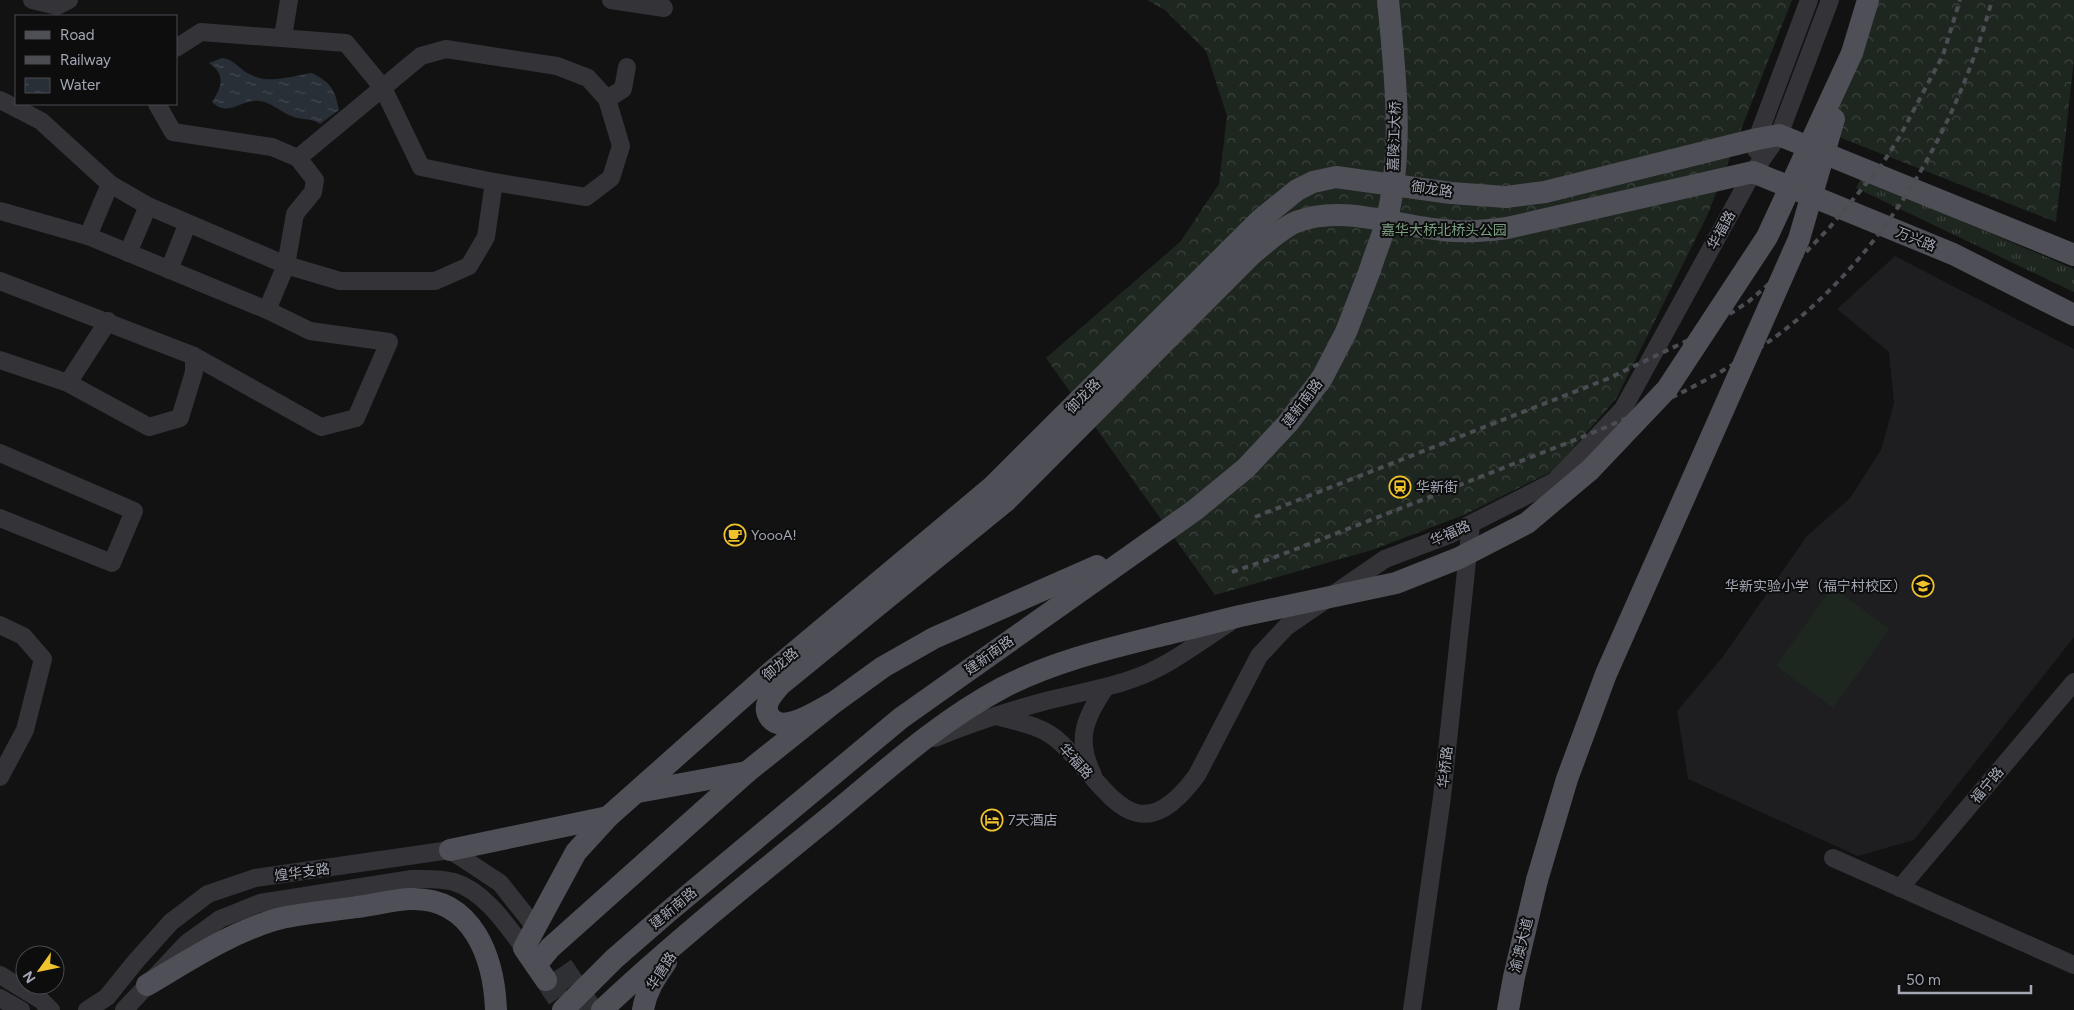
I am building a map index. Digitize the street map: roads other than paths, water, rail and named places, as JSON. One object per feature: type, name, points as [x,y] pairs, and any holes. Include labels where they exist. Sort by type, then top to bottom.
[{"type":"main road","name":"嘉陵江大桥","points":[[1370,270],[1387,219],[1395,167],[1396,82],[1388,0]]},
{"type":"main road","points":[[1852,53],[1868,0]]},
{"type":"main road","name":"建新南路","points":[[602,1010],[686,935],[917,745],[960,713],[1002,688],[1043,670],[1085,655],[1240,616],[1396,583],[1459,558],[1527,523],[1590,470],[1667,389],[1767,237],[1852,53]]},
{"type":"main road","name":"渝澳大道","points":[[1508,1010],[1537,880],[1567,779],[1606,674],[1800,239],[1852,53]]},
{"type":"main road","points":[[1768,137],[2074,255]]},
{"type":"main road","name":"御龙路","points":[[535,927],[576,852],[608,817],[770,673],[992,487],[1260,220],[1297,190],[1313,182],[1336,177],[1356,178],[1451,193],[1506,196],[1545,192],[1768,137]]},
{"type":"main road","name":"御龙路","points":[[836,701],[788,724],[782,725],[773,722],[767,714],[766,705],[780,684],[1006,501],[1252,254],[1294,223],[1319,215],[1345,215],[1442,230],[1473,232],[1507,228],[1753,172]]},
{"type":"main road","name":"万兴路","points":[[1753,172],[1954,254],[2074,315]]},
{"type":"main road","name":"建新南路","points":[[563,1010],[614,959],[668,912],[901,718],[1195,510],[1239,474],[1288,424],[1322,378],[1346,332],[1370,270]]},
{"type":"main road","points":[[535,927],[544,962],[746,772],[836,701],[883,667],[934,638],[1142,546]]},
{"type":"main road","points":[[638,792],[746,772]]},
{"type":"main road","points":[[450,850],[608,817]]},
{"type":"main road","points":[[147,985],[232,936],[276,919],[410,899],[433,902],[452,909],[469,923],[482,944],[491,969],[496,1010]]},
{"type":"main road","name":"华唐路","points":[[643,1010],[645,996],[654,979],[686,935]]},
{"type":"street","points":[[32,0],[57,6],[69,0]]},
{"type":"street","points":[[283,37],[289,0]]},
{"type":"street","points":[[612,0],[664,8]]},
{"type":"street","name":"华福路","points":[[1768,137],[1809,0]]},
{"type":"street","name":"华福路","points":[[996,716],[1028,724],[1046,732],[1061,743],[1098,786],[1125,809],[1140,814],[1158,811],[1174,801],[1198,775],[1259,656],[1286,627],[1385,559],[1451,534],[1555,481],[1623,409],[1753,172],[1830,0]]},
{"type":"street","points":[[178,47],[201,32],[346,43],[383,88],[420,167],[494,182],[586,196],[610,178],[621,146],[608,99],[588,78],[557,66],[446,49],[421,56],[383,88],[298,158]]},
{"type":"street","points":[[608,99],[623,89],[627,67]]},
{"type":"street","points":[[0,100],[41,121],[110,184],[148,206],[187,225],[286,265],[340,281],[435,282],[469,266],[486,237],[494,182]]},
{"type":"street","points":[[158,105],[173,132],[272,148],[298,158],[315,180],[313,192],[295,214],[286,265],[267,310]]},
{"type":"street","points":[[88,236],[110,184]]},
{"type":"street","points":[[128,253],[148,206]]},
{"type":"street","points":[[0,212],[88,236],[267,310],[310,331],[389,342],[356,418],[321,427],[194,356],[108,321],[0,281]]},
{"type":"street","points":[[169,270],[187,225]]},
{"type":"street","points":[[68,383],[108,321]]},
{"type":"street","points":[[0,360],[68,383],[149,427],[180,418],[194,372],[194,356]]},
{"type":"street","points":[[0,454],[134,511],[112,563],[0,518]]},
{"type":"street","name":"华桥路","points":[[1412,1010],[1442,797],[1471,524]]},
{"type":"street","name":"建新南路","points":[[917,745],[970,724],[1048,700],[1105,688],[1155,670],[1240,616]]},
{"type":"street","points":[[0,624],[23,636],[43,659],[25,730],[3,766]]},
{"type":"street","name":"福宁路","points":[[1900,888],[2074,682]]},
{"type":"street","name":"华福路","points":[[1098,786],[1088,764],[1084,735],[1090,710],[1105,688]]},
{"type":"street","points":[[450,850],[500,883],[535,927]]},
{"type":"street","name":"煌华支路","points":[[87,1010],[107,997],[136,961],[172,922],[208,894],[255,878],[450,850]]},
{"type":"street","points":[[1834,858],[2074,965]]},
{"type":"street","name":"煌华支路","points":[[124,1010],[187,943],[220,919],[260,903],[412,879],[427,878],[456,882],[478,895],[544,962]]},
{"type":"street","points":[[0,975],[41,1000],[51,1010]]},
{"type":"street","points":[[0,998],[21,1010]]},
{"type":"water","points":[[222,58],[230,60],[249,74],[265,79],[280,79],[312,73],[331,87],[339,110],[320,124],[294,117],[259,101],[230,108],[218,106],[212,102],[220,86],[220,76],[209,63]]},
{"type":"tunnel","points":[[562,966],[592,1010]]},
{"type":"tunnel","points":[[546,980],[566,1010]]},
{"type":"railway","points":[[1255,517],[1607,379],[1693,338],[1748,302],[1807,251],[1830,227],[1881,166],[1900,136],[1943,55],[1960,0]]},
{"type":"railway","points":[[1232,572],[1361,524],[1634,415],[1721,372],[1749,355],[1793,323],[1834,286],[1870,245],[1903,200],[1931,153],[1955,103],[1976,52],[1992,0]]},
{"type":"place","name":"华新街","points":[[1400,487]]},
{"type":"place","name":"YoooA!","points":[[735,535]]},
{"type":"place","name":"华新实验小学（福宁村校区）","points":[[1923,586]]},
{"type":"place","name":"7天酒店","points":[[992,820]]},
{"type":"park label","name":"嘉华大桥北桥头公园","points":[[1444,230]]}]
